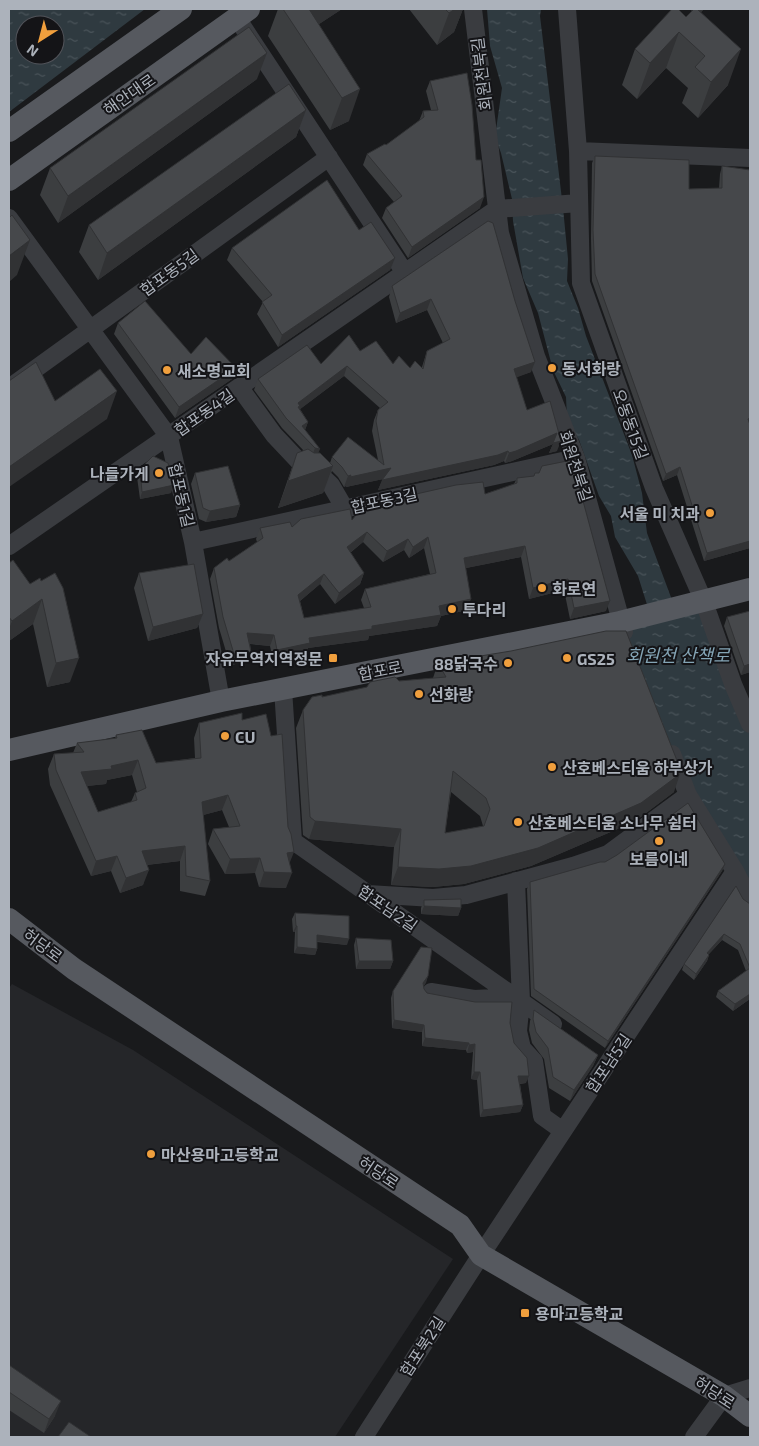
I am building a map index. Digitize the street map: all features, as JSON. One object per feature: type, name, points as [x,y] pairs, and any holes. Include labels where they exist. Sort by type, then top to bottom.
[{"type":"main road","points":[[9,131],[181,9]]},
{"type":"main road","name":"해안대로","points":[[9,180],[243,13]]},
{"type":"main road","name":"합포로","points":[[9,750],[221,701],[620,622],[750,590]]},
{"type":"main road","name":"허당로","points":[[9,920],[74,969],[460,1226],[481,1255],[724,1396],[750,1416]]},
{"type":"street","name":"회원천북길","points":[[472,9],[500,232],[536,356],[576,458],[620,622],[631,650]]},
{"type":"street","name":"오동동15길","points":[[567,9],[578,151],[581,282],[654,488],[704,602],[733,684],[750,724]]},
{"type":"street","points":[[243,13],[329,156],[405,273]]},
{"type":"street","points":[[578,151],[750,158]]},
{"type":"street","name":"합포동5길","points":[[9,388],[329,156]]},
{"type":"street","points":[[497,209],[579,203]]},
{"type":"street","name":"합포동4길","points":[[9,546],[497,209]]},
{"type":"street","name":"합포동1길","points":[[9,218],[169,437],[193,542],[221,701]]},
{"type":"street","points":[[240,388],[274,435],[307,470],[314,469],[331,485],[345,509]]},
{"type":"street","name":"합포동3길","points":[[193,542],[576,458]]},
{"type":"street","name":"합포남2길","points":[[283,689],[293,841],[569,1035]]},
{"type":"street","points":[[667,742],[688,796],[750,900]]},
{"type":"street","points":[[368,894],[433,898],[466,895],[573,866],[608,854],[688,796]]},
{"type":"street","name":"합포남5길","points":[[481,1255],[735,872]]},
{"type":"street","points":[[516,881],[518,1032],[522,1048],[534,1061],[542,1116],[563,1131]]},
{"type":"street","points":[[431,992],[474,999],[518,999]]},
{"type":"street","points":[[592,1052],[608,1063]]},
{"type":"street","name":"합포북2길","points":[[364,1437],[481,1255]]},
{"type":"street","points":[[694,1437],[724,1396],[750,1388]]},
{"type":"shaded area","name":"마산용마고등학교","points":[[12,984],[133,1050],[453,1259],[335,1437],[9,1437],[9,988]]},
{"type":"water","points":[[9,9],[145,9],[9,112]]},
{"type":"water","name":"회원천 산책로","points":[[487,9],[541,9],[540,16],[568,259],[567,281],[632,455],[642,493],[647,533],[672,600],[704,602],[750,724],[750,900],[688,795],[620,622],[650,614],[638,576],[615,537],[611,516],[599,496],[579,440],[567,418],[566,397],[553,370],[538,313],[523,278],[513,221],[512,199],[501,153],[495,137],[502,88],[490,46]]},
{"type":"building","points":[[283,9],[309,9],[360,89],[342,98]]},
{"type":"building","points":[[445,9],[455,9],[449,13]]},
{"type":"building","points":[[672,9],[678,9],[686,17],[694,9],[697,9],[741,49],[711,82],[695,67],[705,56],[679,32],[650,63],[635,49]]},
{"type":"building","points":[[249,27],[267,53],[68,196],[50,168]]},
{"type":"building","points":[[467,73],[472,105],[476,160],[481,160],[484,197],[412,247],[386,208],[402,196],[367,154],[386,145],[424,117],[423,111],[438,110],[430,81]]},
{"type":"building","points":[[289,84],[306,110],[107,253],[89,225]]},
{"type":"building","points":[[595,156],[689,160],[689,189],[722,188],[722,166],[750,170],[750,418],[748,419],[750,425],[750,541],[707,553],[680,467],[666,474],[595,274],[593,230]]},
{"type":"building","points":[[327,180],[359,230],[371,222],[395,258],[282,335],[262,302],[272,295],[232,248]]},
{"type":"building","points":[[12,215],[30,240],[9,256],[9,218]]},
{"type":"building","points":[[488,221],[493,223],[515,301],[535,362],[514,369],[527,410],[550,401],[561,441],[553,443],[557,433],[509,453],[508,451],[498,455],[382,480],[391,468],[348,476],[332,457],[348,437],[384,465],[376,421],[378,410],[388,402],[347,366],[298,403],[300,406],[298,407],[308,422],[302,426],[320,449],[315,448],[286,418],[258,379],[307,345],[321,364],[349,335],[360,351],[376,341],[393,364],[399,356],[410,368],[415,361],[423,369],[427,351],[450,339],[431,299],[400,313],[392,286]]},
{"type":"building","points":[[145,301],[191,354],[206,337],[236,368],[179,407],[118,323]]},
{"type":"building","points":[[36,362],[55,401],[100,369],[117,391],[9,467],[9,381]]},
{"type":"building","points":[[308,449],[314,453],[320,453],[333,466],[288,481],[297,453]]},
{"type":"building","points":[[153,456],[168,463],[174,485],[142,492],[140,469]]},
{"type":"building","points":[[572,460],[610,601],[574,608],[568,579],[533,588],[525,546],[464,558],[471,599],[439,606],[441,615],[372,626],[372,629],[309,638],[310,643],[277,650],[274,635],[247,633],[251,652],[234,654],[223,617],[214,568],[227,558],[229,561],[263,538],[260,528],[290,522],[292,527],[301,519],[350,509],[352,520],[363,506],[456,485],[483,482],[485,494],[517,483],[517,478],[534,476],[535,473],[539,473],[542,466]],"holes":[[[367,532],[387,551],[408,539],[413,547],[428,537],[436,573],[365,589],[371,607],[304,618],[298,595],[324,574],[339,593],[364,573],[347,547]]]},
{"type":"building","points":[[228,466],[240,505],[210,511],[203,508],[195,473]]},
{"type":"building","points":[[13,560],[30,584],[40,578],[41,581],[55,573],[63,588],[79,658],[56,663],[42,599],[12,621],[9,617],[9,563]]},
{"type":"building","points":[[194,564],[203,614],[153,627],[139,573]]},
{"type":"building","points":[[750,611],[750,664],[744,666],[727,617]]},
{"type":"building","points":[[606,631],[626,631],[676,758],[680,774],[641,803],[538,848],[471,866],[439,869],[398,867],[401,829],[315,821],[310,817],[303,710],[312,697],[322,695],[322,697],[367,687],[370,682],[395,677],[399,681],[446,677],[438,663],[511,651]],"holes":[[[453,771],[486,798],[490,809],[484,826],[445,833]]]},
{"type":"building","points":[[242,713],[242,720],[266,714],[271,736],[282,734],[288,827],[294,852],[287,853],[292,873],[264,872],[260,858],[230,859],[213,829],[240,826],[228,795],[202,802],[210,881],[186,876],[185,846],[142,851],[149,870],[126,878],[117,856],[96,861],[56,770],[54,754],[84,752],[77,743],[117,738],[116,735],[142,730],[156,763],[201,758],[199,723]],"holes":[[[138,760],[146,788],[135,793],[137,800],[98,812],[81,772],[112,769],[111,766]]]},
{"type":"building","points":[[688,803],[725,864],[608,1041],[534,989],[530,882],[605,862]]},
{"type":"building","points":[[736,886],[743,899],[750,904],[750,968],[740,944],[724,934],[707,953],[709,955],[696,974],[684,964]]},
{"type":"building","points":[[461,899],[461,908],[424,906],[424,900]]},
{"type":"building","points":[[295,913],[349,916],[349,939],[317,935],[317,949],[297,947]]},
{"type":"building","points":[[356,938],[391,940],[393,961],[359,961]]},
{"type":"building","points":[[421,947],[432,948],[428,976],[423,983],[427,993],[475,1002],[512,1002],[510,1023],[514,1043],[527,1058],[529,1076],[518,1076],[523,1105],[483,1110],[480,1072],[474,1072],[475,1044],[469,1045],[469,1043],[425,1038],[424,1025],[394,1020],[393,991]]},
{"type":"building","points":[[750,968],[750,994],[735,1004],[718,991]]},
{"type":"building","points":[[534,1010],[598,1055],[574,1090],[553,1077],[548,1048],[536,1032],[533,1019]]},
{"type":"building","points":[[9,1365],[61,1401],[49,1419],[9,1392]]},
{"type":"building","points":[[69,1422],[91,1437],[58,1437]]},
{"type":"place","name":"동서화랑","points":[[552,368]]},
{"type":"place","name":"새소명교회","points":[[167,370]]},
{"type":"place","name":"나들가게","points":[[159,473]]},
{"type":"place","name":"서울 미 치과","points":[[710,513]]},
{"type":"place","name":"화로연","points":[[542,588]]},
{"type":"place","name":"투다리","points":[[452,609]]},
{"type":"place","name":"자유무역지역정문","points":[[333,658]]},
{"type":"place","name":"GS25","points":[[567,658]]},
{"type":"place","name":"88닭국수","points":[[508,663]]},
{"type":"place","name":"선화랑","points":[[419,694]]},
{"type":"place","name":"CU","points":[[225,736]]},
{"type":"place","name":"산호베스티움 하부상가","points":[[552,767]]},
{"type":"place","name":"산호베스티움 소나무 쉼터","points":[[518,822]]},
{"type":"place","name":"보름이네","points":[[659,841]]},
{"type":"place","name":"마산용마고등학교","points":[[151,1154]]},
{"type":"place","name":"용마고등학교","points":[[525,1313]]}]
